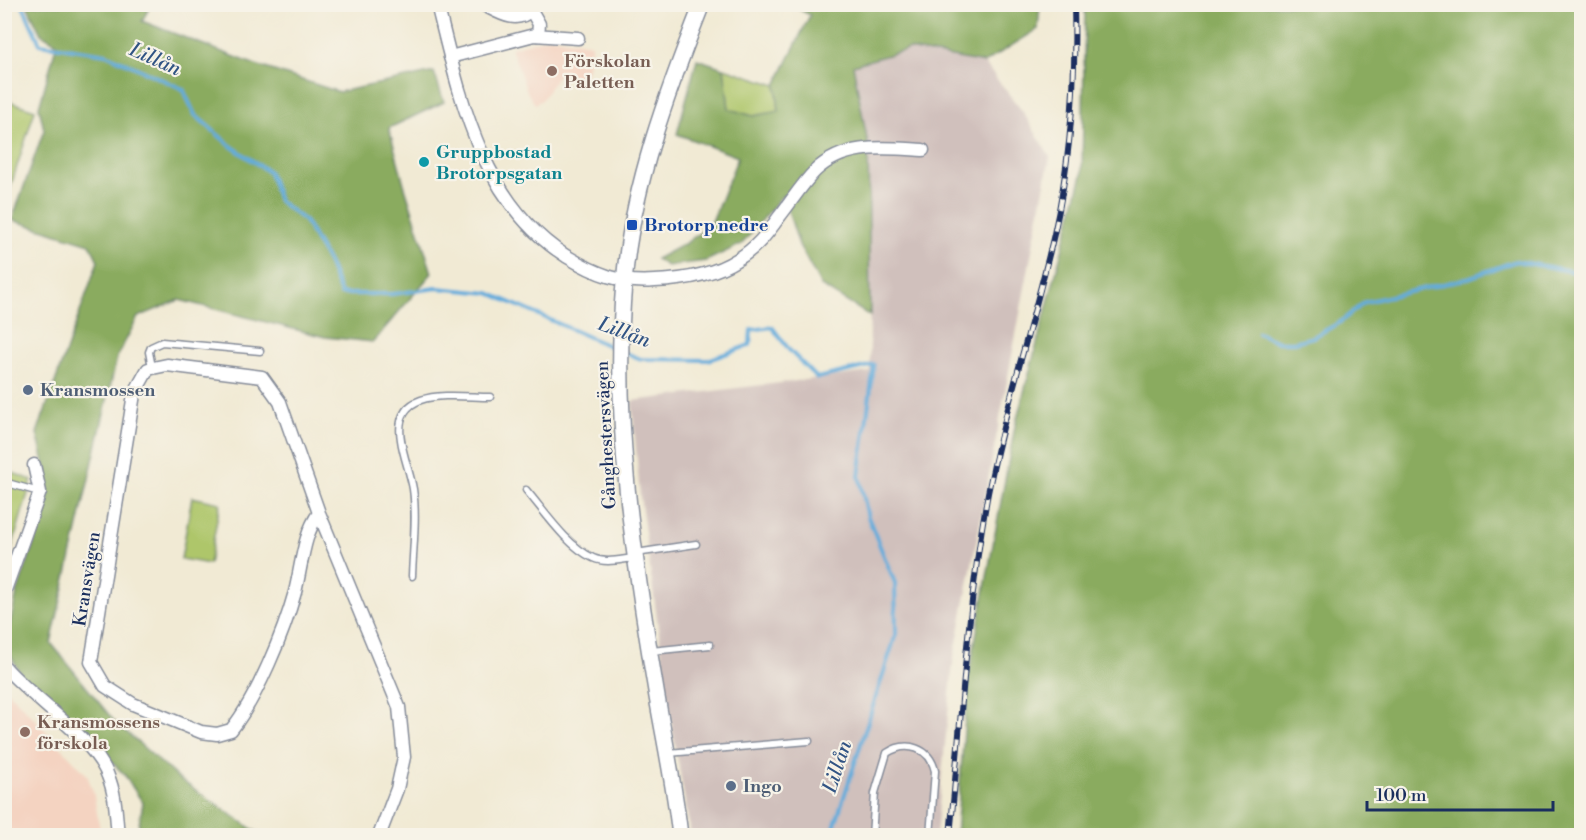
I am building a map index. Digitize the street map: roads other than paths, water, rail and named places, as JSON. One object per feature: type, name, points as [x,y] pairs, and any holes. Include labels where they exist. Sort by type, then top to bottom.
[{"type":"street","points":[[437,4],[459,92],[484,160],[507,200],[552,247],[601,276],[624,281],[662,281],[696,276],[736,261],[758,244],[815,171],[834,157],[871,148],[923,150]]},
{"type":"street","points":[[482,4],[504,16],[518,18],[532,8],[539,24],[538,35]]},
{"type":"street","name":"Gånghestersvägen","points":[[680,836],[636,555],[623,450],[621,336],[624,281],[632,225],[650,154],[678,66],[702,4]]},
{"type":"street","points":[[450,57],[538,35],[578,38]]},
{"type":"street","points":[[152,367],[185,366],[262,377],[280,402],[319,513],[399,707],[404,757],[397,789],[379,836]]},
{"type":"street","name":"Kransvägen","points":[[152,367],[141,378],[134,394],[91,662],[105,686],[133,704],[201,732],[217,734],[231,730],[258,684],[287,614],[300,571],[309,527],[319,513]]},
{"type":"street","points":[[4,593],[40,492],[34,465]]},
{"type":"street","points":[[4,666],[74,732],[101,763],[108,775],[115,800],[118,836]]},
{"type":"lane","points":[[152,367],[148,352],[151,347],[162,342],[260,351]]},
{"type":"lane","points":[[412,576],[414,502],[400,438],[402,415],[407,407],[421,399],[490,397]]},
{"type":"lane","points":[[4,482],[40,492]]},
{"type":"lane","points":[[526,490],[569,539],[593,558],[609,561],[696,544]]},
{"type":"lane","points":[[651,652],[710,645]]},
{"type":"lane","points":[[667,753],[809,741]]},
{"type":"lane","points":[[872,836],[875,794],[887,753],[904,746],[927,752],[936,771],[930,836]]},
{"type":"waterway","name":"Lillån","points":[[22,4],[40,44],[106,54],[183,89],[195,115],[231,146],[269,172],[279,201],[305,221],[328,262],[341,294],[392,294],[437,288],[489,293],[616,349]]},
{"type":"waterway","points":[[1258,333],[1278,342],[1294,342],[1313,337],[1339,323],[1365,302],[1465,279],[1516,261],[1576,272],[1582,276]]},
{"type":"waterway","name":"Lillån","points":[[626,353],[641,359],[708,360],[750,345],[751,330],[772,327],[790,351],[817,378],[874,365],[859,476],[868,517],[895,583],[896,634],[834,828],[835,836]]},
{"type":"railway","points":[[950,836],[965,664],[988,493],[1046,267],[1065,177],[1073,91],[1074,4]]},
{"type":"place","name":"Förskolan Paletten","points":[[552,71]]},
{"type":"place","name":"Gruppbostad Brotorpsgatan","points":[[424,162]]},
{"type":"place","name":"Brotorp nedre","points":[[632,225]]},
{"type":"place","name":"Kransmossen","points":[[28,390]]},
{"type":"place","name":"Kransmossens förskola","points":[[25,732]]},
{"type":"place","name":"Ingo","points":[[731,786]]}]
